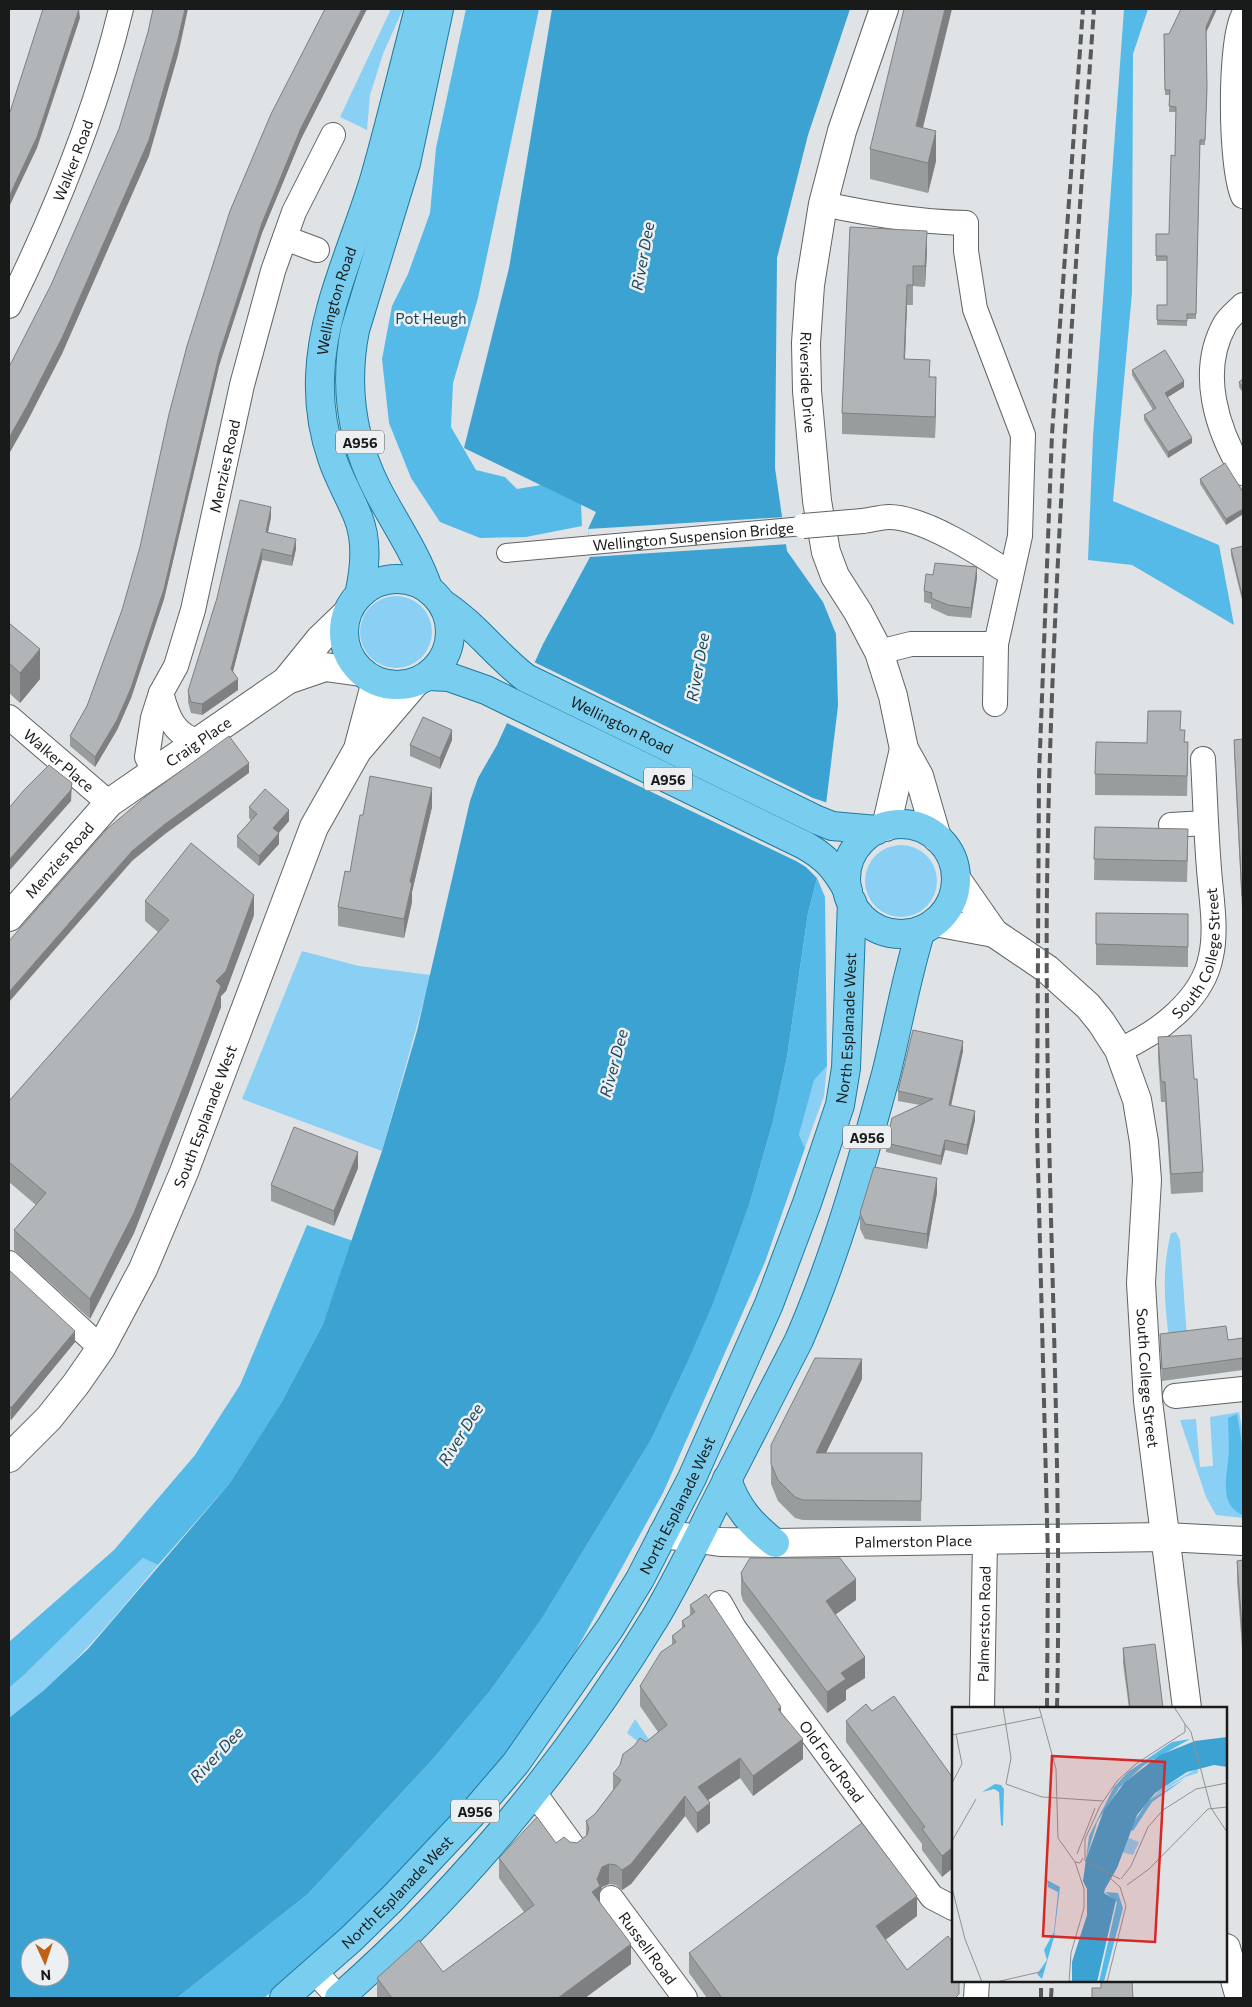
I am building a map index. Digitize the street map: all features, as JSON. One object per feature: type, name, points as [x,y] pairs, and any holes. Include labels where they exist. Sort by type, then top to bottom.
[{"type":"main road","name":"Wellington Road","points":[[352,605],[364,568],[364,537],[359,518],[340,479],[325,434],[320,393],[322,358],[325,337],[346,264],[375,178],[419,9]]},
{"type":"main road","name":"Wellington Road","points":[[439,9],[406,163],[355,330],[349,380],[354,423],[368,468],[435,596],[460,615],[504,660],[526,678],[832,826],[881,828]]},
{"type":"main road","name":"A956","points":[[392,579],[417,582],[435,596],[449,619],[451,635],[447,651],[440,665],[422,679],[402,686],[368,676],[346,649],[344,637],[352,605],[368,587],[392,579]]},
{"type":"main road","name":"Wellington Road","points":[[422,679],[449,677],[463,681],[512,703],[823,856],[837,870],[850,897]]},
{"type":"main road","name":"A956","points":[[904,824],[922,828],[937,838],[948,850],[954,864],[956,880],[954,896],[947,911],[928,926],[908,934],[894,934],[880,930],[868,923],[850,897],[847,877],[852,856],[865,838],[881,828],[904,824]]},
{"type":"main road","name":"North Esplanade West","points":[[284,1998],[316,1972],[399,1892],[474,1812],[516,1763],[631,1595],[692,1478],[769,1304],[807,1203],[840,1105],[846,1068],[850,897]]},
{"type":"main road","name":"A956","points":[[339,1998],[382,1960],[439,1903],[533,1792],[609,1689],[656,1616],[800,1340],[817,1298],[886,1073],[907,977],[928,926]]},
{"type":"main road","points":[[728,1479],[737,1504],[745,1516],[776,1543]]},
{"type":"street","name":"Walker Road","points":[[9,306],[84,132],[112,48],[121,9]]},
{"type":"street","name":"Riverside Drive","points":[[884,9],[842,131],[822,204],[810,285],[806,343],[807,391],[817,501],[826,552],[835,576],[858,612],[879,652],[893,696],[904,749]]},
{"type":"street","points":[[1243,16],[1235,58],[1234,160],[1243,196]]},
{"type":"street","name":"Menzies Road","points":[[154,772],[147,757],[152,718],[161,693],[176,666],[193,610],[242,385],[273,270],[294,212],[333,135]]},
{"type":"street","points":[[822,204],[895,218],[966,223],[966,251],[975,309],[1023,435],[1020,536],[996,644],[995,704]]},
{"type":"street","points":[[285,238],[317,250]]},
{"type":"street","points":[[1243,305],[1226,324],[1214,352],[1212,369],[1215,409],[1220,428],[1243,473]]},
{"type":"street","name":"Wellington Suspension Bridge","points":[[514,552],[890,517],[915,523],[953,539],[1011,574]]},
{"type":"street","name":"Craig Place","points":[[286,681],[320,639],[352,605]]},
{"type":"street","points":[[879,652],[911,644],[996,644]]},
{"type":"street","name":"Craig Place","points":[[109,803],[286,681],[325,667],[368,676]]},
{"type":"street","name":"South Esplanade West","points":[[357,751],[368,676]]},
{"type":"street","name":"South Esplanade West","points":[[9,1458],[49,1418],[101,1348],[144,1269],[165,1222],[314,827],[357,751],[422,679]]},
{"type":"street","points":[[161,693],[167,715],[173,727],[188,739],[200,742]]},
{"type":"street","name":"Walker Place","points":[[9,717],[109,803]]},
{"type":"street","points":[[881,828],[904,749]]},
{"type":"street","points":[[904,749],[919,776],[937,838]]},
{"type":"street","name":"South College Street","points":[[1119,1050],[1143,1040],[1175,1014],[1201,985],[1209,966],[1212,955],[1212,923],[1203,759]]},
{"type":"street","name":"Menzies Road","points":[[9,917],[109,803]]},
{"type":"street","points":[[1171,825],[1206,823]]},
{"type":"street","name":"South College Street","points":[[956,880],[994,933],[1047,969],[1088,1006],[1119,1050],[1137,1100],[1144,1142],[1147,1180],[1142,1292],[1148,1401],[1187,1707]]},
{"type":"street","name":"South College Street","points":[[928,926],[994,933]]},
{"type":"street","points":[[9,1263],[101,1348]]},
{"type":"street","points":[[1175,1396],[1243,1389]]},
{"type":"street","name":"Palmerston Place","points":[[663,1534],[697,1539],[776,1543],[1165,1537],[1243,1541]]},
{"type":"street","name":"Palmerston Road","points":[[982,1707],[985,1541]]},
{"type":"street","name":"Old Ford Road","points":[[720,1603],[734,1628],[932,1897],[952,1907]]},
{"type":"street","points":[[533,1792],[575,1849]]},
{"type":"street","name":"Russell Road","points":[[611,1898],[685,1998]]},
{"type":"street","points":[[1227,1952],[1240,1998]]},
{"type":"street","points":[[316,1972],[339,1998]]},
{"type":"street","points":[[976,1998],[977,1982]]},
{"type":"shaded area","points":[[391,9],[403,9],[383,54],[370,95],[367,130],[340,117]]},
{"type":"shaded area","points":[[396,596],[416,602],[426,612],[432,632],[426,652],[416,662],[396,668],[376,662],[366,652],[360,632],[366,612],[376,602]]},
{"type":"shaded area","points":[[901,845],[921,851],[931,861],[937,881],[931,901],[921,911],[901,917],[881,911],[871,901],[865,881],[871,861],[881,851]]},
{"type":"shaded area","points":[[302,951],[359,966],[431,975],[382,1151],[242,1099]]},
{"type":"shaded area","points":[[827,1066],[824,1096],[805,1148],[799,1135],[814,1079]]},
{"type":"shaded area","points":[[1176,1232],[1180,1240],[1187,1338],[1169,1338],[1167,1325],[1165,1299],[1166,1259],[1171,1233]]},
{"type":"shaded area","points":[[1239,1412],[1243,1434],[1243,1518],[1216,1515],[1206,1497],[1180,1420],[1196,1419],[1200,1467],[1213,1466],[1210,1417]]},
{"type":"shaded area","points":[[143,1558],[158,1565],[106,1627],[70,1666],[9,1718],[9,1688]]},
{"type":"shaded area","points":[[635,1719],[654,1747],[650,1751],[627,1733]]},
{"type":"green space","name":"Pot Heugh","points":[[466,9],[539,9],[478,298],[453,383],[451,427],[476,470],[505,477],[517,489],[541,485],[581,504],[582,526],[526,537],[480,538],[440,522],[411,478],[389,423],[382,359],[392,306],[408,274],[430,213],[436,148]]},
{"type":"green space","points":[[1124,9],[1148,9],[1133,54],[1132,293],[1113,501],[1219,545],[1234,625],[1132,565],[1088,560],[1093,437]]},
{"type":"green space","points":[[817,878],[825,897],[827,1066],[814,1080],[799,1135],[805,1148],[765,1262],[663,1493],[552,1694],[495,1768],[405,1868],[331,1942],[264,1998],[177,1998],[308,1894],[433,1759],[490,1691],[541,1620],[651,1440],[683,1372],[750,1202],[773,1121],[787,1057],[808,913]]},
{"type":"green space","points":[[307,1225],[353,1241],[323,1324],[281,1403],[229,1484],[158,1565],[143,1558],[9,1688],[9,1642],[114,1550],[195,1455],[240,1385]]},
{"type":"green space","points":[[1237,1414],[1243,1450],[1243,1515],[1231,1505],[1226,1491],[1229,1450],[1228,1418]]},
{"type":"water","name":"River Dee","points":[[552,9],[850,9],[808,135],[777,258],[775,468],[787,551],[823,602],[836,634],[838,706],[817,878],[808,913],[787,1057],[773,1121],[750,1202],[713,1303],[651,1440],[541,1620],[490,1691],[433,1759],[308,1894],[177,1998],[9,1998],[9,1718],[43,1691],[88,1649],[229,1484],[281,1403],[323,1324],[382,1151],[417,1031],[470,801],[478,778],[497,745],[543,644],[590,557],[588,529],[596,512],[464,448],[509,268]]},
{"type":"pier","points":[[786,517],[789,544],[590,557],[588,529]]},
{"type":"pier","points":[[534,662],[813,798],[828,803],[821,863],[817,878],[806,867],[796,861],[505,722]]},
{"type":"building","points":[[43,9],[79,9],[37,137],[9,197],[9,115]]},
{"type":"building","points":[[153,9],[185,9],[149,140],[62,338],[9,438],[9,367],[51,285],[119,129]]},
{"type":"building","points":[[325,9],[362,9],[301,128],[262,223],[219,355],[164,589],[131,688],[117,720],[95,757],[70,736],[87,706],[122,610],[140,547],[169,414],[187,346],[230,211],[271,114]]},
{"type":"building","points":[[904,9],[945,9],[916,126],[936,131],[928,163],[870,149]]},
{"type":"building","points":[[1181,9],[1214,9],[1206,27],[1207,88],[1205,140],[1200,140],[1196,314],[1187,314],[1187,321],[1157,320],[1157,305],[1167,305],[1167,256],[1156,256],[1156,234],[1169,234],[1171,155],[1175,156],[1176,107],[1169,106],[1170,90],[1165,90],[1164,34],[1169,34]]},
{"type":"building","points":[[850,227],[927,231],[925,266],[913,266],[913,285],[907,285],[904,359],[930,360],[929,377],[936,377],[935,417],[842,413]]},
{"type":"building","points":[[1165,350],[1184,381],[1165,393],[1192,438],[1168,452],[1144,415],[1156,408],[1132,370]]},
{"type":"building","points":[[1243,379],[1243,388],[1239,382]]},
{"type":"building","points":[[1225,463],[1243,492],[1243,509],[1226,519],[1200,479]]},
{"type":"building","points":[[240,500],[271,507],[266,532],[296,539],[292,556],[262,549],[231,669],[238,679],[202,704],[191,702],[188,691],[217,598]]},
{"type":"building","points":[[1243,546],[1243,599],[1231,549]]},
{"type":"building","points":[[935,563],[977,567],[971,608],[948,605],[931,598],[932,593],[924,591],[926,574],[933,575]]},
{"type":"building","points":[[9,623],[40,649],[20,673],[9,663]]},
{"type":"building","points":[[1148,711],[1181,711],[1180,730],[1185,730],[1184,742],[1188,742],[1187,776],[1095,774],[1096,742],[1147,743]]},
{"type":"building","points":[[423,717],[452,730],[440,758],[410,745]]},
{"type":"building","points":[[229,736],[249,763],[165,824],[132,851],[9,992],[9,941],[107,829],[145,797]]},
{"type":"building","points":[[1243,739],[1243,896],[1242,896],[1234,740]]},
{"type":"building","points":[[49,765],[72,783],[71,790],[9,860],[9,808]]},
{"type":"building","points":[[370,776],[432,788],[410,882],[412,883],[404,919],[338,907],[345,871],[350,872],[360,815],[363,815]]},
{"type":"building","points":[[265,789],[289,810],[273,828],[279,833],[259,856],[237,836],[257,814],[249,807]]},
{"type":"building","points":[[1095,827],[1188,829],[1187,861],[1094,859]]},
{"type":"building","points":[[191,843],[254,895],[226,971],[216,981],[221,986],[134,1213],[90,1299],[14,1230],[46,1193],[9,1162],[9,1101],[169,920],[145,901]]},
{"type":"building","points":[[1096,913],[1188,914],[1188,947],[1096,944]]},
{"type":"building","points":[[913,1030],[963,1041],[949,1105],[975,1111],[967,1145],[945,1140],[941,1156],[886,1143],[892,1118],[933,1099],[898,1091]]},
{"type":"building","points":[[1191,1035],[1194,1079],[1197,1079],[1203,1172],[1171,1174],[1165,1082],[1161,1081],[1158,1037]]},
{"type":"building","points":[[294,1127],[358,1152],[334,1211],[271,1185]]},
{"type":"building","points":[[874,1167],[937,1178],[927,1234],[865,1224],[860,1213]]},
{"type":"building","points":[[9,1270],[75,1331],[11,1408],[9,1405]]},
{"type":"building","points":[[1226,1326],[1228,1340],[1243,1338],[1243,1358],[1162,1369],[1160,1334]]},
{"type":"building","points":[[815,1358],[862,1359],[816,1453],[922,1453],[921,1501],[803,1500],[795,1497],[778,1480],[771,1464],[771,1445]]},
{"type":"building","points":[[750,1558],[840,1558],[856,1579],[826,1601],[865,1657],[841,1673],[846,1679],[827,1692],[743,1581],[741,1573]]},
{"type":"building","points":[[1243,1560],[1243,1642],[1237,1561]]},
{"type":"building","points":[[706,1594],[781,1707],[778,1709],[803,1739],[753,1776],[740,1758],[698,1787],[710,1803],[697,1813],[685,1796],[631,1864],[622,1870],[616,1865],[609,1864],[602,1867],[597,1879],[600,1886],[592,1892],[631,1944],[558,1998],[392,1998],[377,1978],[419,1940],[443,1972],[534,1905],[499,1858],[537,1817],[556,1843],[564,1837],[570,1842],[577,1843],[587,1835],[589,1828],[586,1821],[595,1814],[621,1780],[613,1774],[620,1765],[623,1754],[634,1746],[640,1738],[646,1742],[667,1725],[640,1686],[661,1652],[676,1642],[672,1636],[685,1626],[682,1621],[695,1612],[690,1605]]},
{"type":"building","points":[[1155,1644],[1163,1707],[1130,1707],[1123,1648]]},
{"type":"building","points":[[894,1696],[952,1777],[952,1848],[942,1856],[922,1829],[925,1827],[846,1721],[866,1704],[872,1711]]},
{"type":"building","points":[[862,1823],[917,1896],[876,1926],[907,1970],[948,1936],[952,1942],[952,1982],[959,1982],[959,1994],[955,1998],[722,1998],[689,1953]]},
{"type":"building","points":[[1101,1982],[1132,1982],[1133,1998],[1092,1998],[1092,1988],[1101,1988]]},
{"type":"railway","points":[[1047,1707],[1048,1558],[1037,1128],[1039,776],[1052,434],[1083,9]]},
{"type":"railway","points":[[1057,1707],[1058,1503],[1047,990],[1049,778],[1064,448],[1094,9]]},
{"type":"railway","points":[[1041,1982],[1041,1998]]},
{"type":"railway","points":[[1051,1998],[1052,1982]]}]
